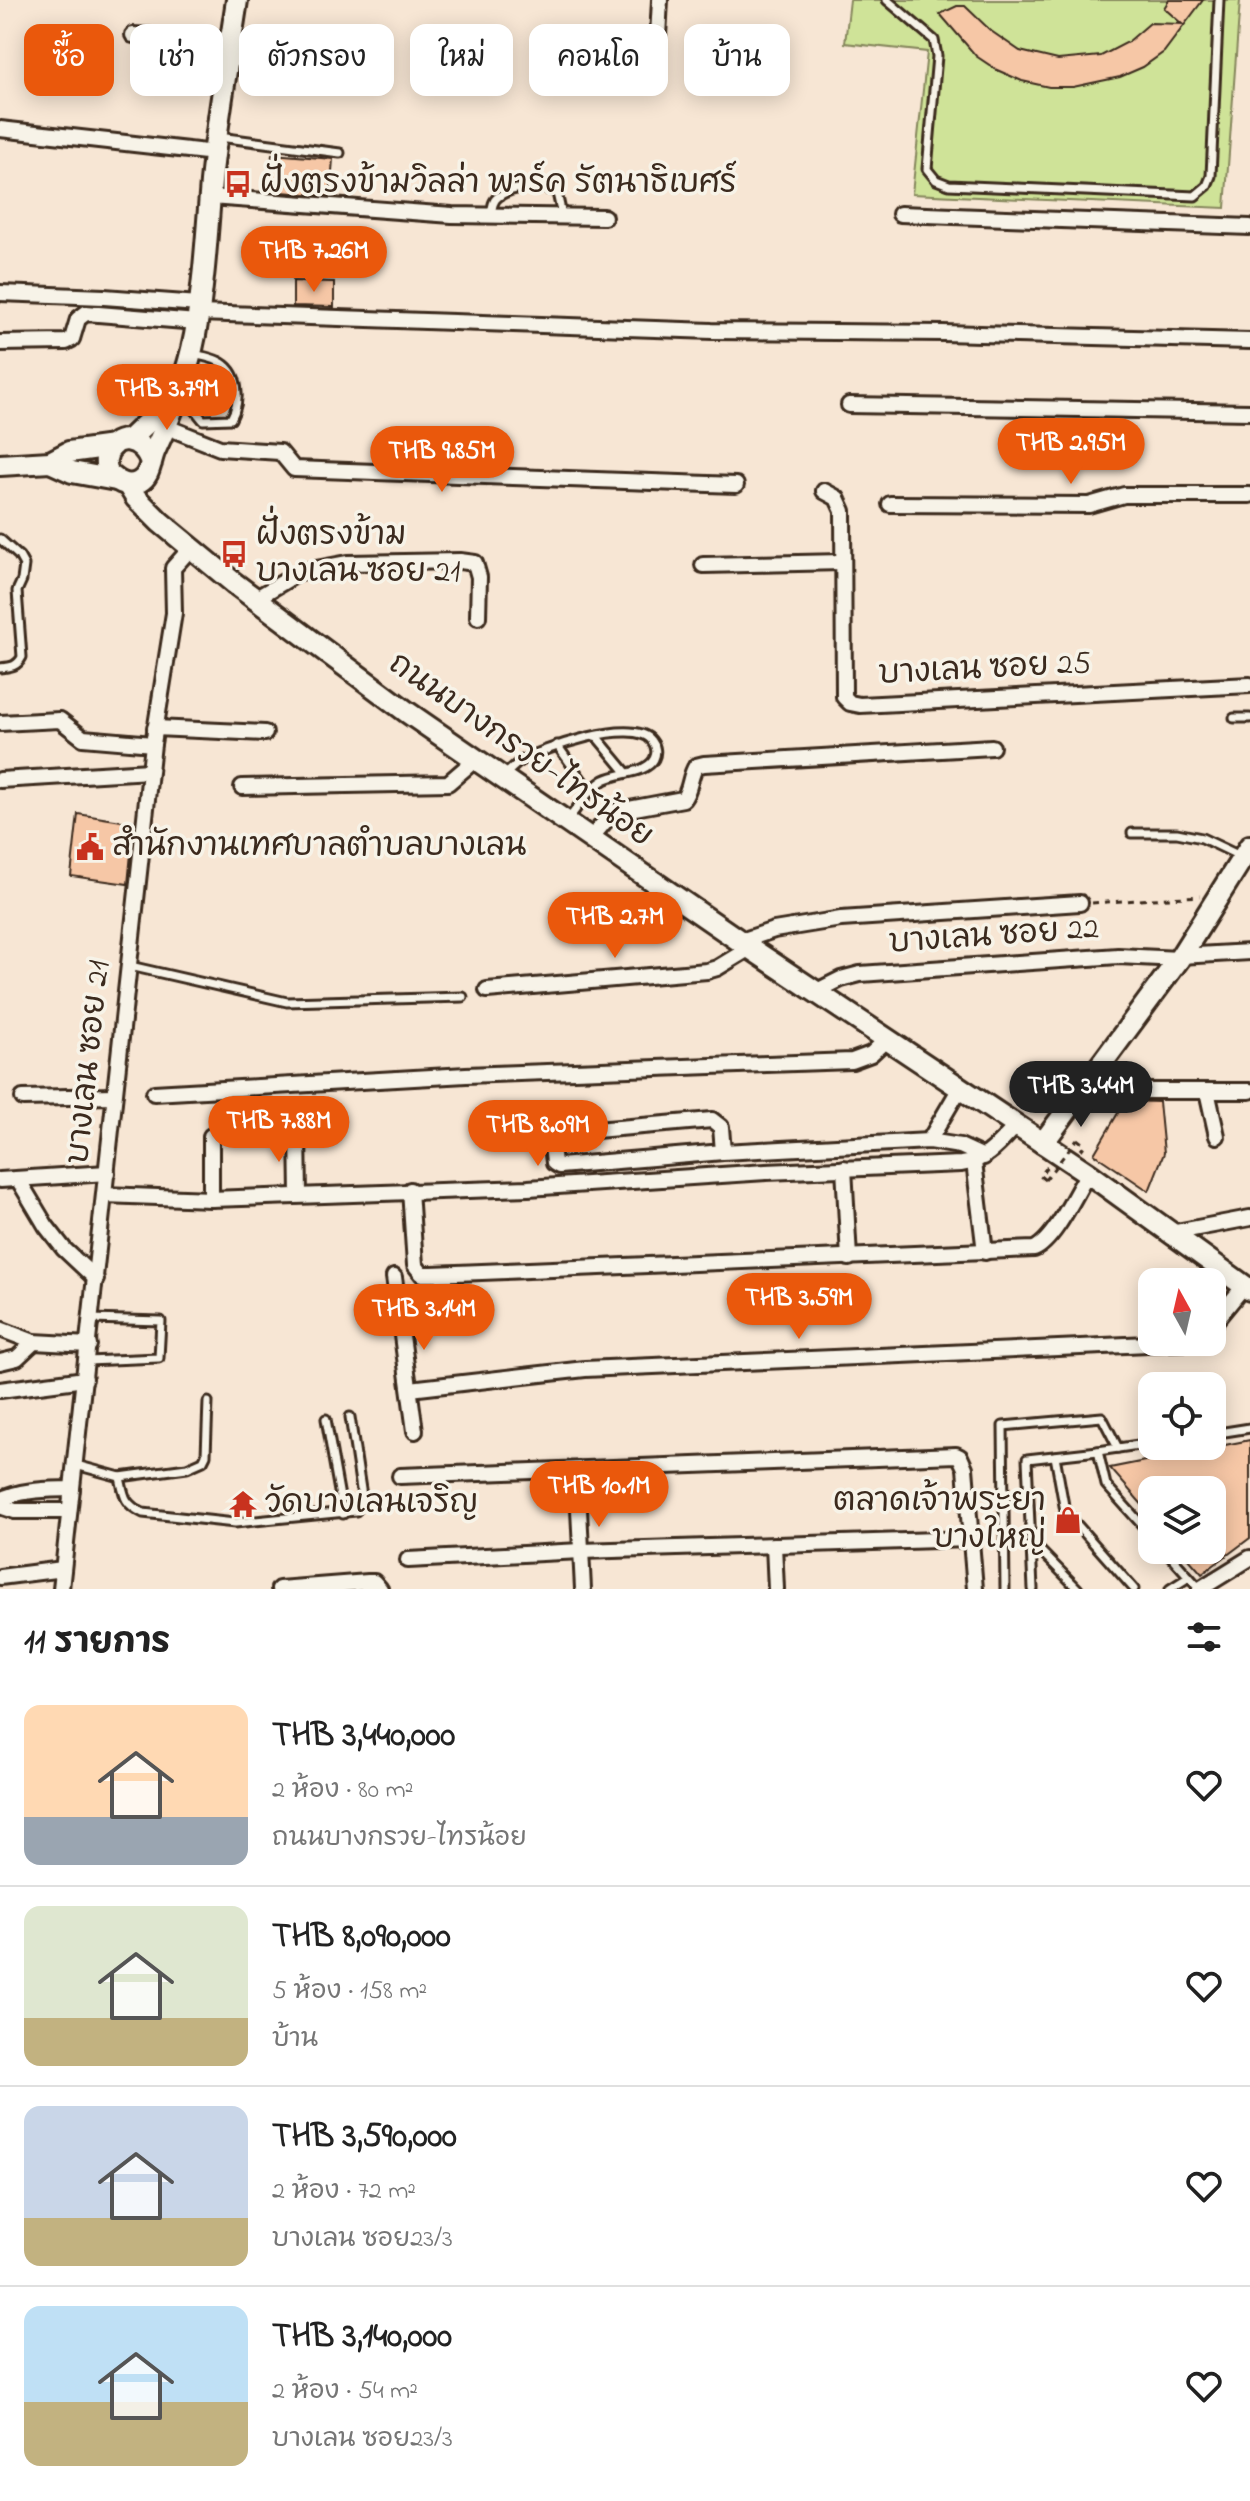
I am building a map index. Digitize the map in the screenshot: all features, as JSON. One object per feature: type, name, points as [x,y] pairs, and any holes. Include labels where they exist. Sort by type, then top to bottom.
[{"type":"main road","points":[[50,462],[72,472],[122,482],[140,482],[167,427],[191,353],[198,313],[216,145],[237,0]]},
{"type":"main road","points":[[122,482],[107,472],[106,458],[177,392]]},
{"type":"main road","points":[[0,465],[50,462],[69,452],[140,443],[148,452],[160,522]]},
{"type":"main road","name":"ถนนบางกรวย-ไทรน้อย","points":[[122,482],[160,522],[191,548],[407,712],[815,992],[1088,1173],[1247,1288]]},
{"type":"main road","points":[[1043,1143],[1180,957],[1246,852]]},
{"type":"street","points":[[659,24],[660,0]]},
{"type":"street","points":[[223,40],[231,40]]},
{"type":"street","points":[[0,129],[216,145]]},
{"type":"street","points":[[210,197],[420,213],[604,217]]},
{"type":"street","points":[[900,214],[1250,227]]},
{"type":"street","points":[[0,293],[104,297],[198,313]]},
{"type":"street","points":[[0,343],[66,342],[72,339],[78,319],[86,313],[198,313],[696,331],[943,333],[1250,341]]},
{"type":"street","points":[[849,405],[1250,412]]},
{"type":"street","points":[[167,427],[220,448],[280,452],[294,469],[736,485]]},
{"type":"street","name":"บางเลน ซอย 25","points":[[824,491],[837,498],[843,511],[844,697],[850,703],[860,705],[1250,685]]},
{"type":"street","points":[[890,504],[1089,505],[1124,495],[1250,495]]},
{"type":"street","name":"บางเลน ซอย 21","points":[[61,1589],[153,744],[174,613],[173,568],[191,548]]},
{"type":"street","points":[[255,599],[300,572],[348,563],[460,561],[475,563],[479,577],[478,617]]},
{"type":"street","points":[[703,565],[843,562]]},
{"type":"street","points":[[0,723],[60,720],[83,738],[153,744]]},
{"type":"street","points":[[155,728],[265,733]]},
{"type":"street","points":[[591,838],[613,812],[683,799],[692,772],[696,766],[704,764],[992,747]]},
{"type":"street","points":[[242,787],[448,783],[476,759]]},
{"type":"street","points":[[0,780],[150,771]]},
{"type":"street","points":[[487,990],[707,971],[717,968],[745,944],[774,930],[841,919],[1080,903]]},
{"type":"street","name":"บางเลน ซอย 22","points":[[815,992],[841,979],[860,974],[1118,956],[1180,957],[1250,952]]},
{"type":"street","points":[[154,1093],[466,1075],[852,1061],[871,1054],[887,1039]]},
{"type":"street","points":[[929,1141],[960,1088]]},
{"type":"street","points":[[1083,1089],[1250,1091]]},
{"type":"street","points":[[1207,1091],[1217,1136]]},
{"type":"street","points":[[23,1098],[114,1096]]},
{"type":"street","points":[[723,1152],[721,1127],[712,1120],[561,1133],[551,1137],[554,1163],[559,1166],[723,1152],[929,1141],[960,1146],[979,1160],[985,1252]]},
{"type":"street","points":[[104,1195],[211,1199],[528,1188],[979,1160],[1016,1126]]},
{"type":"street","points":[[298,1132],[299,1195]]},
{"type":"street","points":[[211,1136],[211,1199]]},
{"type":"street","points":[[844,1168],[849,1258]]},
{"type":"street","points":[[0,1180],[107,1173]]},
{"type":"street","points":[[410,1190],[415,1265],[422,1274],[1024,1250],[1042,1246],[1088,1173]]},
{"type":"street","points":[[18,1179],[46,1226],[64,1249],[96,1279]]},
{"type":"street","points":[[1171,1233],[1250,1218]]},
{"type":"street","points":[[394,1277],[415,1431]]},
{"type":"street","points":[[1226,1310],[1247,1288]]},
{"type":"street","points":[[0,1329],[34,1342],[89,1345]]},
{"type":"street","points":[[0,1362],[17,1358],[34,1342]]},
{"type":"street","points":[[410,1389],[585,1369],[1138,1344]]},
{"type":"street","points":[[0,1390],[85,1379]]},
{"type":"street","points":[[400,1476],[956,1455],[965,1468],[975,1589]]},
{"type":"street","points":[[577,1470],[583,1589]]},
{"type":"street","points":[[69,1511],[15,1511],[0,1503],[10,1495],[26,1491],[72,1489]]},
{"type":"street","points":[[408,1560],[581,1551],[970,1539]]},
{"type":"street","points":[[774,1545],[776,1589]]},
{"type":"street","points":[[1200,1589],[1250,1558]]},
{"type":"street","points":[[0,1577],[63,1569]]},
{"type":"street","points":[[279,1589],[368,1582],[374,1582],[380,1589]]},
{"type":"lane","points":[[887,0],[934,40],[937,56],[927,169],[936,180],[949,185],[1195,196],[1207,186],[1211,176],[1219,0]]},
{"type":"lane","points":[[216,145],[340,153]]},
{"type":"lane","points":[[491,216],[498,196],[526,187],[550,189],[557,193],[562,216]]},
{"type":"lane","points":[[177,392],[203,420],[231,419],[236,410],[237,386],[227,367],[219,361],[191,353]]},
{"type":"lane","points":[[0,539],[19,556],[24,572],[17,591],[22,657],[19,663],[11,667],[0,668]]},
{"type":"lane","points":[[1234,718],[1250,718]]},
{"type":"lane","points":[[503,777],[519,763],[557,745],[630,731],[644,734],[652,740],[656,753],[654,760],[645,768],[603,781],[590,791],[567,821]]},
{"type":"lane","points":[[596,736],[626,772]]},
{"type":"lane","points":[[557,745],[590,791]]},
{"type":"lane","points":[[1132,833],[1177,833],[1246,852]]},
{"type":"lane","points":[[128,966],[287,1002],[463,997]]},
{"type":"lane","points":[[87,1361],[159,1358],[161,1321],[91,1319]]},
{"type":"lane","points":[[76,1465],[120,1477],[187,1468],[203,1461],[206,1455],[208,1402]]},
{"type":"lane","points":[[120,1477],[126,1500],[131,1507],[143,1513],[235,1523],[356,1511],[362,1503],[350,1417]]},
{"type":"lane","points":[[1005,1589],[1003,1426],[1102,1417],[1118,1448]]},
{"type":"lane","points":[[326,1419],[343,1514]]},
{"type":"lane","points":[[1226,1432],[1250,1428]]},
{"type":"lane","points":[[1033,1589],[1027,1459],[1138,1445]]},
{"type":"lane","points":[[1098,1451],[1106,1485],[1138,1520]]},
{"type":"lane","points":[[1055,1456],[1065,1511],[1134,1589]]},
{"type":"lane","points":[[1030,1540],[1078,1589]]},
{"type":"lane","points":[[1177,1564],[1200,1589]]},
{"type":"lane","points":[[1170,1589],[1189,1577]]},
{"type":"path","points":[[1080,903],[1219,895]]},
{"type":"path","points":[[1045,1180],[1077,1139]]},
{"type":"green space","points":[[850,0],[1240,0],[1225,208],[912,194],[927,52],[845,43]]},
{"type":"building","points":[[1169,0],[1203,0],[1164,52],[1143,67],[1120,77],[1073,87],[1049,87],[1022,81],[997,70],[976,56],[940,14],[957,6],[965,6],[991,31],[1020,51],[1058,60],[1101,56],[1128,42],[1150,23],[1182,24],[1164,8]]},
{"type":"building","points":[[272,154],[333,159],[330,196],[269,191]]},
{"type":"building","points":[[293,281],[334,282],[334,307],[293,306]]},
{"type":"building","points":[[78,814],[134,823],[128,884],[71,876]]},
{"type":"building","points":[[1125,1101],[1159,1102],[1164,1153],[1149,1191],[1094,1154]]},
{"type":"building","points":[[1250,1440],[1250,1538],[1226,1556],[1226,1476],[1138,1476],[1138,1500],[1110,1468],[1150,1460],[1226,1460],[1226,1445]]},
{"type":"building","points":[[1193,1564],[1215,1564],[1202,1574]]},
{"type":"place","name":"ฝั่งตรงข้ามวิลล่า พาร์ค รัตนาธิเบศร์","points":[[238,184]]},
{"type":"place","name":"ฝั่งตรงข้าม บางเลน ซอย 21","points":[[234,554]]},
{"type":"place","name":"สำนักงานเทศบาลตำบลบางเลน","points":[[90,847]]},
{"type":"place","name":"วัดบางเลนเจริญ","points":[[243,1504]]},
{"type":"place","name":"ตลาดเจ้าพระยา บางใหญ่","points":[[1068,1520]]}]
